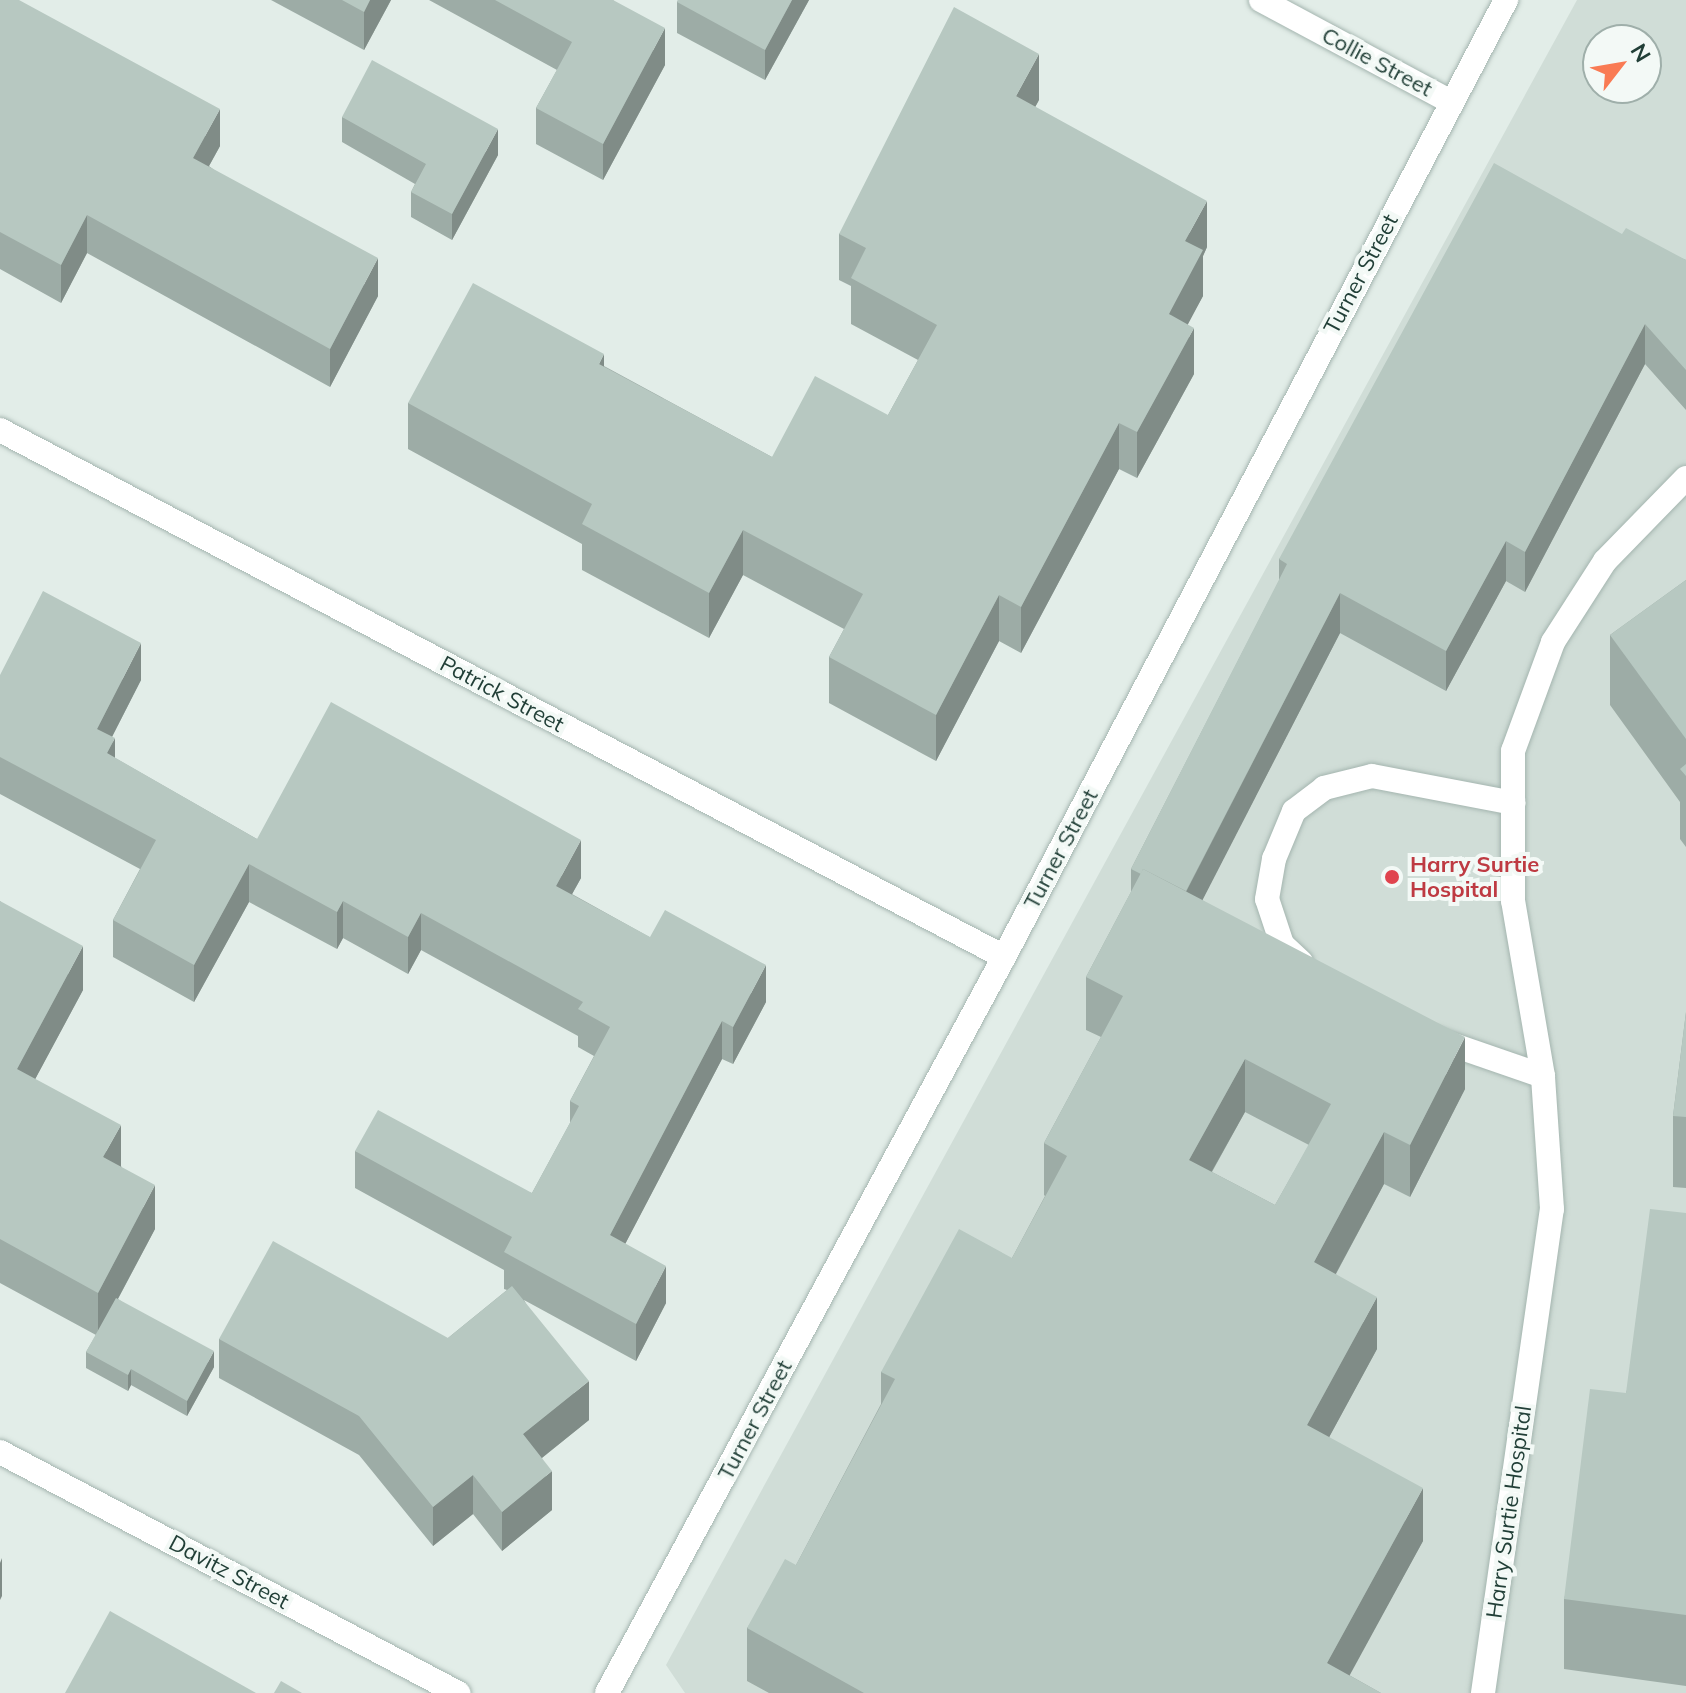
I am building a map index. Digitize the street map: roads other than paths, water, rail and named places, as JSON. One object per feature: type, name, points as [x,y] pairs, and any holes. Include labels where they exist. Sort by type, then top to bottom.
[{"type":"street","name":"Collie Street","points":[[1261,0],[1451,102]]},
{"type":"street","name":"Turner Street","points":[[607,1693],[1004,957],[1506,0]]},
{"type":"street","name":"Patrick Street","points":[[0,430],[1004,957]]},
{"type":"street","name":"Harry Surtie Hospital","points":[[1483,1693],[1552,1209],[1543,1076],[1513,901],[1513,751],[1553,642],[1605,561],[1686,478]]},
{"type":"street","points":[[1325,982],[1282,944],[1267,899],[1274,859],[1294,811],[1324,788],[1372,776],[1513,803]]},
{"type":"street","points":[[1414,1032],[1543,1076]]},
{"type":"street","name":"Davitz Street","points":[[0,1452],[458,1693]]},
{"type":"place","name":"Harry Surtie Hospital","points":[[1392,877]]}]
